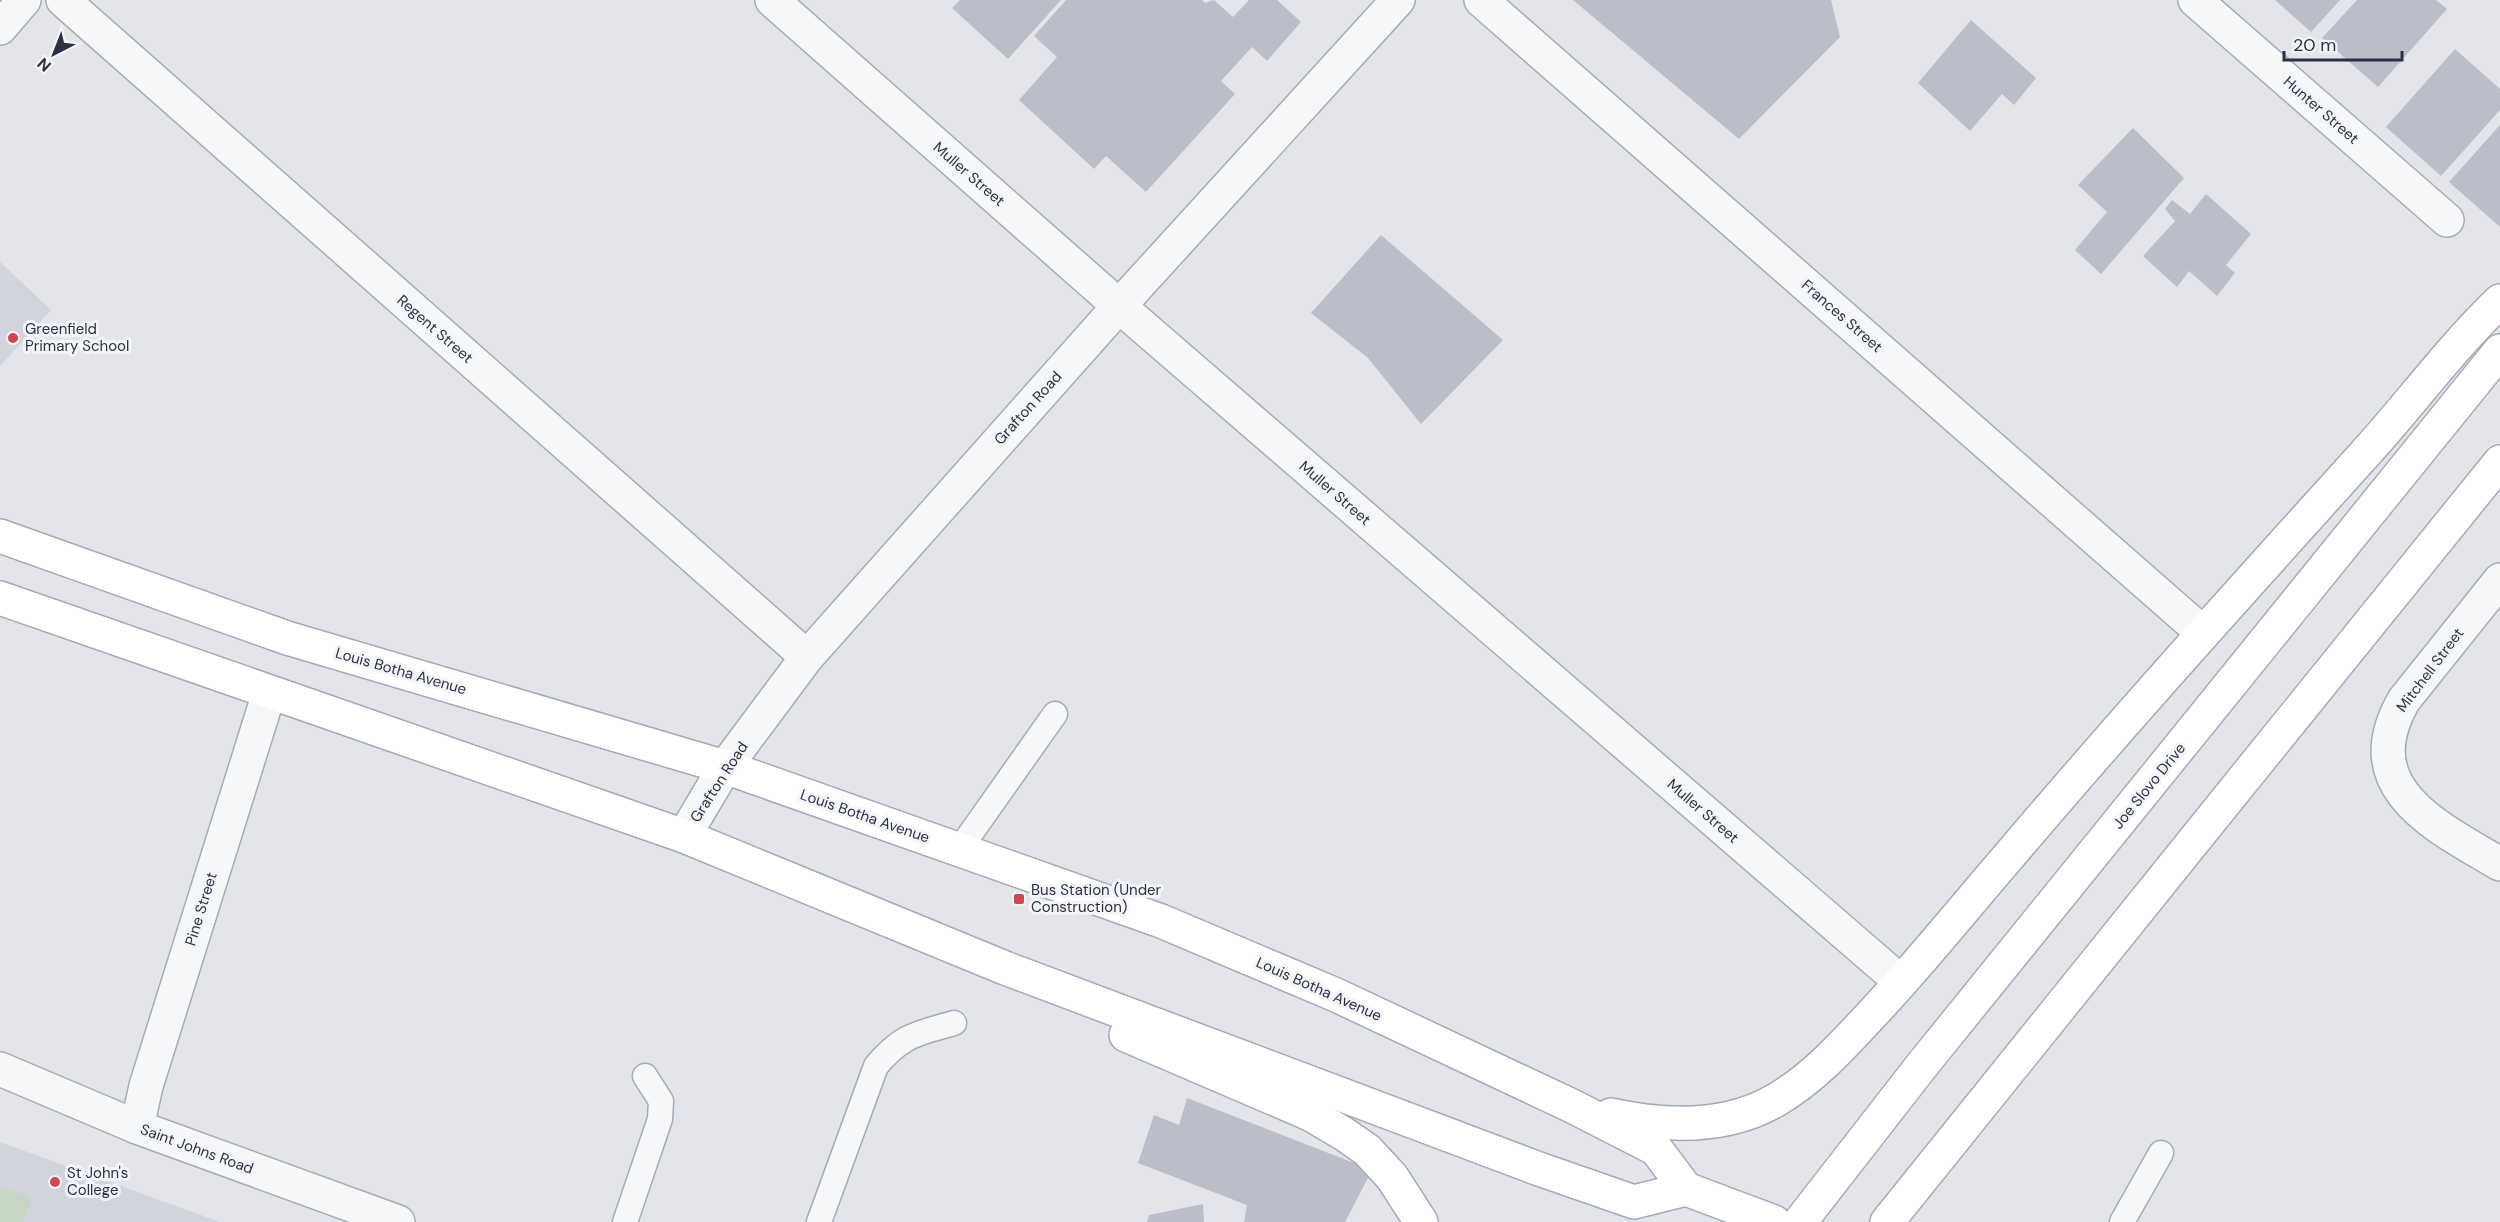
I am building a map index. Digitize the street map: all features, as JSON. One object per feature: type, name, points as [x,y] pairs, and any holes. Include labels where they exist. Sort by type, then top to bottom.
[{"type":"main road","points":[[1572,1106],[1636,1120],[1671,1124],[1708,1122],[1757,1110],[1789,1092],[1835,1054],[1901,982],[2203,633],[2500,301]]},
{"type":"main road","name":"Joe Slovo Drive","points":[[1800,1222],[1923,1064],[2500,351]]},
{"type":"main road","points":[[1887,1222],[2099,956],[2217,815],[2500,462]]},
{"type":"main road","name":"Louis Botha Avenue","points":[[0,536],[287,638],[725,767],[1172,926],[1336,995],[1572,1106],[1656,1149],[1686,1190]]},
{"type":"main road","points":[[0,598],[684,836],[1005,968],[1539,1169],[1634,1202],[1686,1190],[1760,1217]]},
{"type":"main road","points":[[1005,968],[1116,1031],[1310,1114],[1344,1134],[1367,1150],[1392,1178],[1421,1222]]},
{"type":"street","points":[[0,28],[24,0]]},
{"type":"street","name":"Regent Street","points":[[63,0],[807,657]]},
{"type":"street","name":"Muller Street","points":[[772,0],[1119,306],[1901,982]]},
{"type":"street","name":"Grafton Road","points":[[684,836],[725,767],[807,657],[1119,306],[1398,0]]},
{"type":"street","name":"Frances Street","points":[[1481,0],[2203,633]]},
{"type":"street","name":"Hunter Street","points":[[2195,0],[2447,220]]},
{"type":"street","name":"Mitchell Street","points":[[2500,580],[2403,700],[2392,720],[2386,741],[2390,764],[2400,788],[2412,807],[2435,826],[2500,864]]},
{"type":"street","name":"Pine Street","points":[[137,1127],[146,1086],[269,693]]},
{"type":"street","name":"Saint Johns Road","points":[[0,1069],[137,1127],[398,1222]]},
{"type":"lane","points":[[959,850],[1055,714]]},
{"type":"lane","points":[[819,1222],[876,1066],[893,1045],[920,1033],[954,1023]]},
{"type":"lane","points":[[626,1222],[660,1119],[661,1101],[645,1076]]},
{"type":"lane","points":[[2122,1222],[2161,1153]]},
{"type":"shaded area","name":"Greenfield Primary School","points":[[0,262],[51,310],[0,366]]},
{"type":"shaded area","name":"St John's College","points":[[0,1142],[220,1222],[0,1222]]},
{"type":"green space","points":[[0,1186],[31,1198],[23,1222],[0,1222]]},
{"type":"building","points":[[960,0],[1061,0],[1008,59],[952,8]]},
{"type":"building","points":[[1066,0],[1202,0],[1205,3],[1214,0],[1233,17],[1249,0],[1277,0],[1301,22],[1267,61],[1252,47],[1221,81],[1235,94],[1146,192],[1106,156],[1094,169],[1019,100],[1057,57],[1034,36]]},
{"type":"building","points":[[1573,0],[1831,0],[1840,37],[1739,139]]},
{"type":"building","points":[[2275,0],[2340,0],[2311,32]]},
{"type":"building","points":[[2357,0],[2436,0],[2447,9],[2378,87],[2322,38]]},
{"type":"building","points":[[1971,20],[2036,78],[2014,105],[2002,94],[1970,131],[1918,83]]},
{"type":"building","points":[[2455,49],[2500,89],[2500,110],[2441,176],[2386,127]]},
{"type":"building","points":[[2500,125],[2500,227],[2449,182]]},
{"type":"building","points":[[2133,128],[2184,178],[2101,274],[2075,250],[2107,212],[2078,185]]},
{"type":"building","points":[[2206,194],[2251,234],[2226,265],[2235,273],[2217,296],[2189,271],[2177,287],[2143,256],[2175,221],[2165,209],[2172,200],[2190,214]]},
{"type":"building","points":[[1381,235],[1503,340],[1421,424],[1368,358],[1311,313]]},
{"type":"building","points":[[1187,1098],[1372,1170],[1345,1222],[1244,1222],[1247,1205],[1138,1163],[1154,1115],[1179,1125]]},
{"type":"building","points":[[1203,1204],[1204,1222],[1147,1222],[1149,1215]]},
{"type":"place","name":"Greenfield Primary School","points":[[13,338]]},
{"type":"place","name":"Bus Station (Under Construction)","points":[[1019,899]]},
{"type":"place","name":"St John's College","points":[[55,1182]]}]
